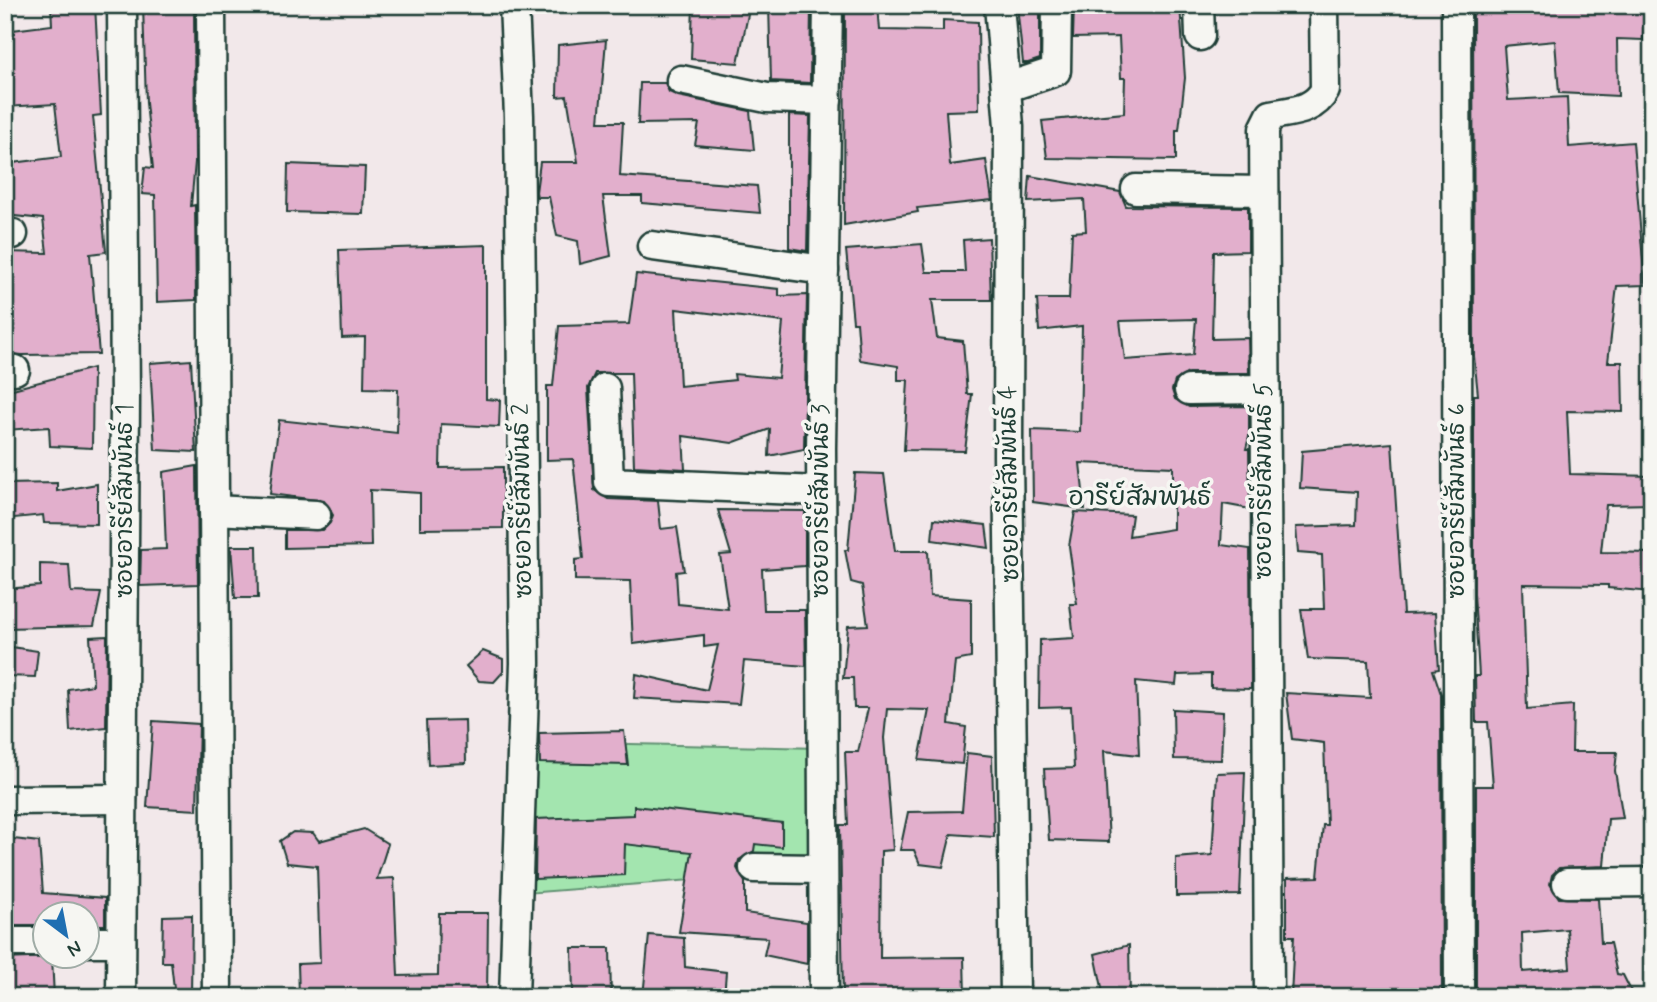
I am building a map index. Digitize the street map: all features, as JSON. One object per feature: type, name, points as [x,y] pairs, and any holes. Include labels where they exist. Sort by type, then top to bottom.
[{"type":"street","name":"ซอยอารีย์สัมพันธ์ 1","points":[[121,997],[125,385],[122,5]]},
{"type":"street","points":[[211,5],[217,997]]},
{"type":"street","name":"ซอยอารีย์สัมพันธ์ 2","points":[[514,5],[519,116],[525,663],[514,997]]},
{"type":"street","name":"ซอยอารีย์สัมพันธ์ 3","points":[[824,997],[820,491],[828,5]]},
{"type":"street","name":"ซอยอารีย์สัมพันธ์ 4","points":[[999,5],[1008,87],[1008,456],[1015,997]]},
{"type":"street","points":[[1008,87],[1056,71],[1057,5]]},
{"type":"street","points":[[1199,5],[1199,36]]},
{"type":"street","name":"ซอยอารีย์สัมพันธ์ 5","points":[[1269,997],[1264,389],[1265,121],[1271,115],[1309,107],[1320,101],[1325,90],[1324,5]]},
{"type":"street","name":"ซอยอารีย์สัมพันธ์ 6","points":[[1456,5],[1459,997]]},
{"type":"street","points":[[681,80],[767,98],[827,100]]},
{"type":"street","points":[[1136,189],[1264,191]]},
{"type":"street","points":[[652,246],[824,270]]},
{"type":"street","points":[[605,388],[609,482],[820,491]]},
{"type":"street","points":[[1189,390],[1264,389]]},
{"type":"street","points":[[214,510],[316,515]]},
{"type":"street","points":[[5,800],[122,799]]},
{"type":"street","points":[[754,868],[821,869]]},
{"type":"street","points":[[1567,883],[1652,882]]},
{"type":"street","points":[[5,942],[32,942]]},
{"type":"street","points":[[102,942],[121,942]]},
{"type":"green space","points":[[536,742],[821,748],[820,808],[807,871],[526,893]]},
{"type":"building","points":[[51,5],[95,5],[101,115],[93,116],[106,252],[90,254],[99,354],[5,353],[5,252],[47,253],[43,219],[5,215],[5,164],[61,157],[55,104],[5,107],[5,31],[52,25]]},
{"type":"building","points":[[143,5],[194,5],[195,162],[191,206],[195,205],[196,300],[157,302],[155,195],[142,194],[145,167],[153,168],[146,103]]},
{"type":"building","points":[[693,5],[750,5],[738,63],[691,59]]},
{"type":"building","points":[[769,5],[811,5],[810,83],[771,81]]},
{"type":"building","points":[[845,5],[877,5],[879,30],[943,31],[943,20],[978,22],[979,110],[946,111],[950,165],[986,160],[992,200],[917,208],[918,212],[844,225]]},
{"type":"building","points":[[1017,5],[1040,5],[1040,59],[1028,63],[1023,63]]},
{"type":"building","points":[[1074,5],[1180,5],[1185,78],[1179,130],[1176,130],[1176,160],[1047,158],[1042,121],[1124,113],[1125,78],[1121,78],[1119,37],[1073,38]]},
{"type":"building","points":[[1473,5],[1645,5],[1643,40],[1617,39],[1618,96],[1559,93],[1555,41],[1504,46],[1508,100],[1567,97],[1569,147],[1633,142],[1645,285],[1617,286],[1608,362],[1622,362],[1623,412],[1567,411],[1570,474],[1652,476],[1652,504],[1606,505],[1601,552],[1652,553],[1652,592],[1608,588],[1608,585],[1523,584],[1527,709],[1573,705],[1572,752],[1617,752],[1615,771],[1623,818],[1608,819],[1604,866],[1559,868],[1552,875],[1550,884],[1559,898],[1598,899],[1601,943],[1610,943],[1617,974],[1623,975],[1634,997],[1502,997],[1476,994],[1476,786],[1493,786],[1488,722],[1476,722],[1475,676],[1479,676],[1474,593],[1474,395],[1478,395],[1474,356]],"holes":[[[1567,929],[1570,968],[1523,972],[1522,933]]]},
{"type":"building","points":[[606,40],[599,122],[623,122],[620,176],[757,186],[760,213],[642,203],[642,196],[603,196],[611,256],[580,264],[578,241],[557,236],[549,197],[537,197],[536,192],[540,162],[578,162],[567,96],[557,97],[558,45]]},
{"type":"building","points":[[640,83],[665,83],[669,92],[678,96],[750,111],[754,150],[695,145],[699,123],[638,124]]},
{"type":"building","points":[[789,115],[810,116],[807,251],[789,248]]},
{"type":"building","points":[[288,164],[365,167],[363,214],[287,212]]},
{"type":"building","points":[[1030,176],[1120,192],[1126,206],[1248,207],[1248,251],[1214,252],[1212,339],[1248,338],[1249,373],[1188,373],[1175,381],[1172,390],[1175,399],[1189,407],[1249,406],[1249,437],[1246,449],[1249,449],[1250,509],[1223,504],[1221,545],[1250,549],[1251,689],[1211,688],[1211,674],[1177,675],[1176,685],[1136,681],[1139,755],[1104,751],[1109,842],[1049,840],[1044,769],[1074,768],[1071,707],[1039,708],[1040,640],[1074,638],[1070,604],[1077,604],[1069,546],[1075,512],[1132,515],[1129,536],[1173,529],[1173,467],[1080,463],[1085,509],[1033,502],[1032,430],[1080,432],[1082,326],[1039,331],[1037,299],[1069,299],[1072,232],[1086,231],[1084,199],[1028,202]],"holes":[[[1196,319],[1193,355],[1125,360],[1120,321]]]},
{"type":"building","points":[[989,238],[991,300],[932,300],[937,338],[963,341],[967,394],[972,394],[965,451],[904,450],[908,380],[898,380],[898,366],[860,360],[857,322],[853,322],[846,250],[922,244],[926,272],[965,272],[963,240]]},
{"type":"building","points":[[486,245],[486,399],[500,400],[499,427],[441,424],[440,468],[503,467],[503,528],[420,529],[420,493],[370,490],[371,546],[285,548],[285,530],[323,530],[333,515],[324,501],[270,494],[279,420],[397,433],[398,389],[364,388],[365,337],[342,338],[339,250]]},
{"type":"building","points":[[636,274],[779,289],[779,296],[807,295],[804,449],[769,456],[770,429],[732,443],[683,436],[685,469],[634,466],[631,373],[595,373],[588,388],[594,490],[608,499],[658,501],[661,529],[677,527],[684,571],[676,572],[678,604],[728,609],[720,555],[731,554],[718,510],[805,511],[805,566],[762,569],[764,610],[805,610],[806,666],[744,661],[739,704],[634,698],[636,674],[707,690],[718,645],[704,647],[704,635],[633,644],[630,581],[575,580],[575,560],[583,559],[573,459],[547,460],[547,386],[553,386],[559,326],[629,324]],"holes":[[[676,309],[783,322],[778,378],[734,374],[735,380],[680,386]]]},
{"type":"building","points":[[191,360],[196,452],[155,450],[150,363]]},
{"type":"building","points":[[93,368],[92,448],[50,446],[49,427],[5,430],[5,391]]},
{"type":"building","points":[[1392,443],[1403,614],[1435,613],[1439,669],[1433,670],[1441,694],[1442,996],[1291,997],[1294,936],[1287,936],[1287,878],[1318,877],[1323,825],[1327,825],[1324,743],[1292,739],[1286,693],[1370,698],[1368,661],[1308,659],[1301,609],[1324,609],[1322,555],[1298,553],[1296,527],[1356,525],[1357,492],[1300,488],[1302,451]]},
{"type":"building","points":[[197,466],[198,584],[140,586],[141,550],[166,549],[163,472]]},
{"type":"building","points":[[855,473],[884,474],[895,551],[928,551],[930,596],[971,599],[971,658],[955,661],[949,724],[966,727],[962,764],[919,760],[929,710],[887,709],[884,738],[893,850],[881,851],[880,958],[964,957],[965,997],[843,997],[840,825],[848,825],[845,752],[858,752],[868,708],[854,708],[853,678],[843,678],[848,626],[868,625],[862,585],[851,582],[845,550],[848,550]]},
{"type":"building","points":[[57,483],[57,491],[97,484],[97,524],[44,523],[43,515],[5,519],[5,484]]},
{"type":"building","points":[[934,519],[986,525],[989,548],[932,540]]},
{"type":"building","points":[[231,546],[257,546],[258,598],[235,598]]},
{"type":"building","points":[[40,564],[69,565],[71,592],[101,593],[94,626],[5,628],[5,589],[40,586]]},
{"type":"building","points":[[107,636],[106,727],[70,731],[68,689],[93,685],[90,637]]},
{"type":"building","points":[[5,646],[38,651],[35,677],[5,676]]},
{"type":"building","points":[[483,651],[503,659],[503,672],[494,682],[479,681],[466,666]]},
{"type":"building","points":[[1173,709],[1223,712],[1221,760],[1174,759]]},
{"type":"building","points":[[465,720],[466,763],[428,765],[426,721]]},
{"type":"building","points":[[153,721],[199,724],[197,810],[147,807]]},
{"type":"building","points":[[624,731],[628,765],[540,763],[539,733]]},
{"type":"building","points":[[967,753],[992,756],[994,837],[951,834],[943,867],[920,864],[914,850],[900,850],[908,812],[962,811]]},
{"type":"building","points":[[1245,772],[1240,895],[1176,896],[1176,858],[1212,855],[1217,773]]},
{"type":"building","points":[[634,806],[782,823],[782,847],[755,844],[754,851],[739,860],[737,868],[745,882],[745,913],[807,922],[807,964],[764,955],[768,938],[679,932],[692,852],[625,844],[624,875],[535,879],[536,819],[634,815]]},
{"type":"building","points":[[364,829],[388,844],[377,879],[394,878],[398,976],[438,975],[439,913],[488,913],[487,997],[299,995],[298,964],[320,963],[317,866],[287,863],[280,841],[293,832],[313,833],[319,841]]},
{"type":"building","points":[[5,838],[39,842],[43,893],[105,898],[105,925],[102,925],[102,900],[32,900],[32,925],[5,925]]},
{"type":"building","points":[[192,915],[191,997],[175,997],[171,962],[162,962],[163,916]]},
{"type":"building","points":[[649,935],[684,938],[685,967],[726,972],[724,997],[643,997]]},
{"type":"building","points":[[1129,945],[1130,997],[1104,997],[1095,954]]},
{"type":"building","points":[[572,948],[610,948],[611,997],[573,997]]},
{"type":"building","points":[[32,958],[32,970],[53,970],[54,997],[5,997],[5,959]]},
{"type":"district","name":"อารีย์สัมพันธ์","points":[[1140,498]]}]
